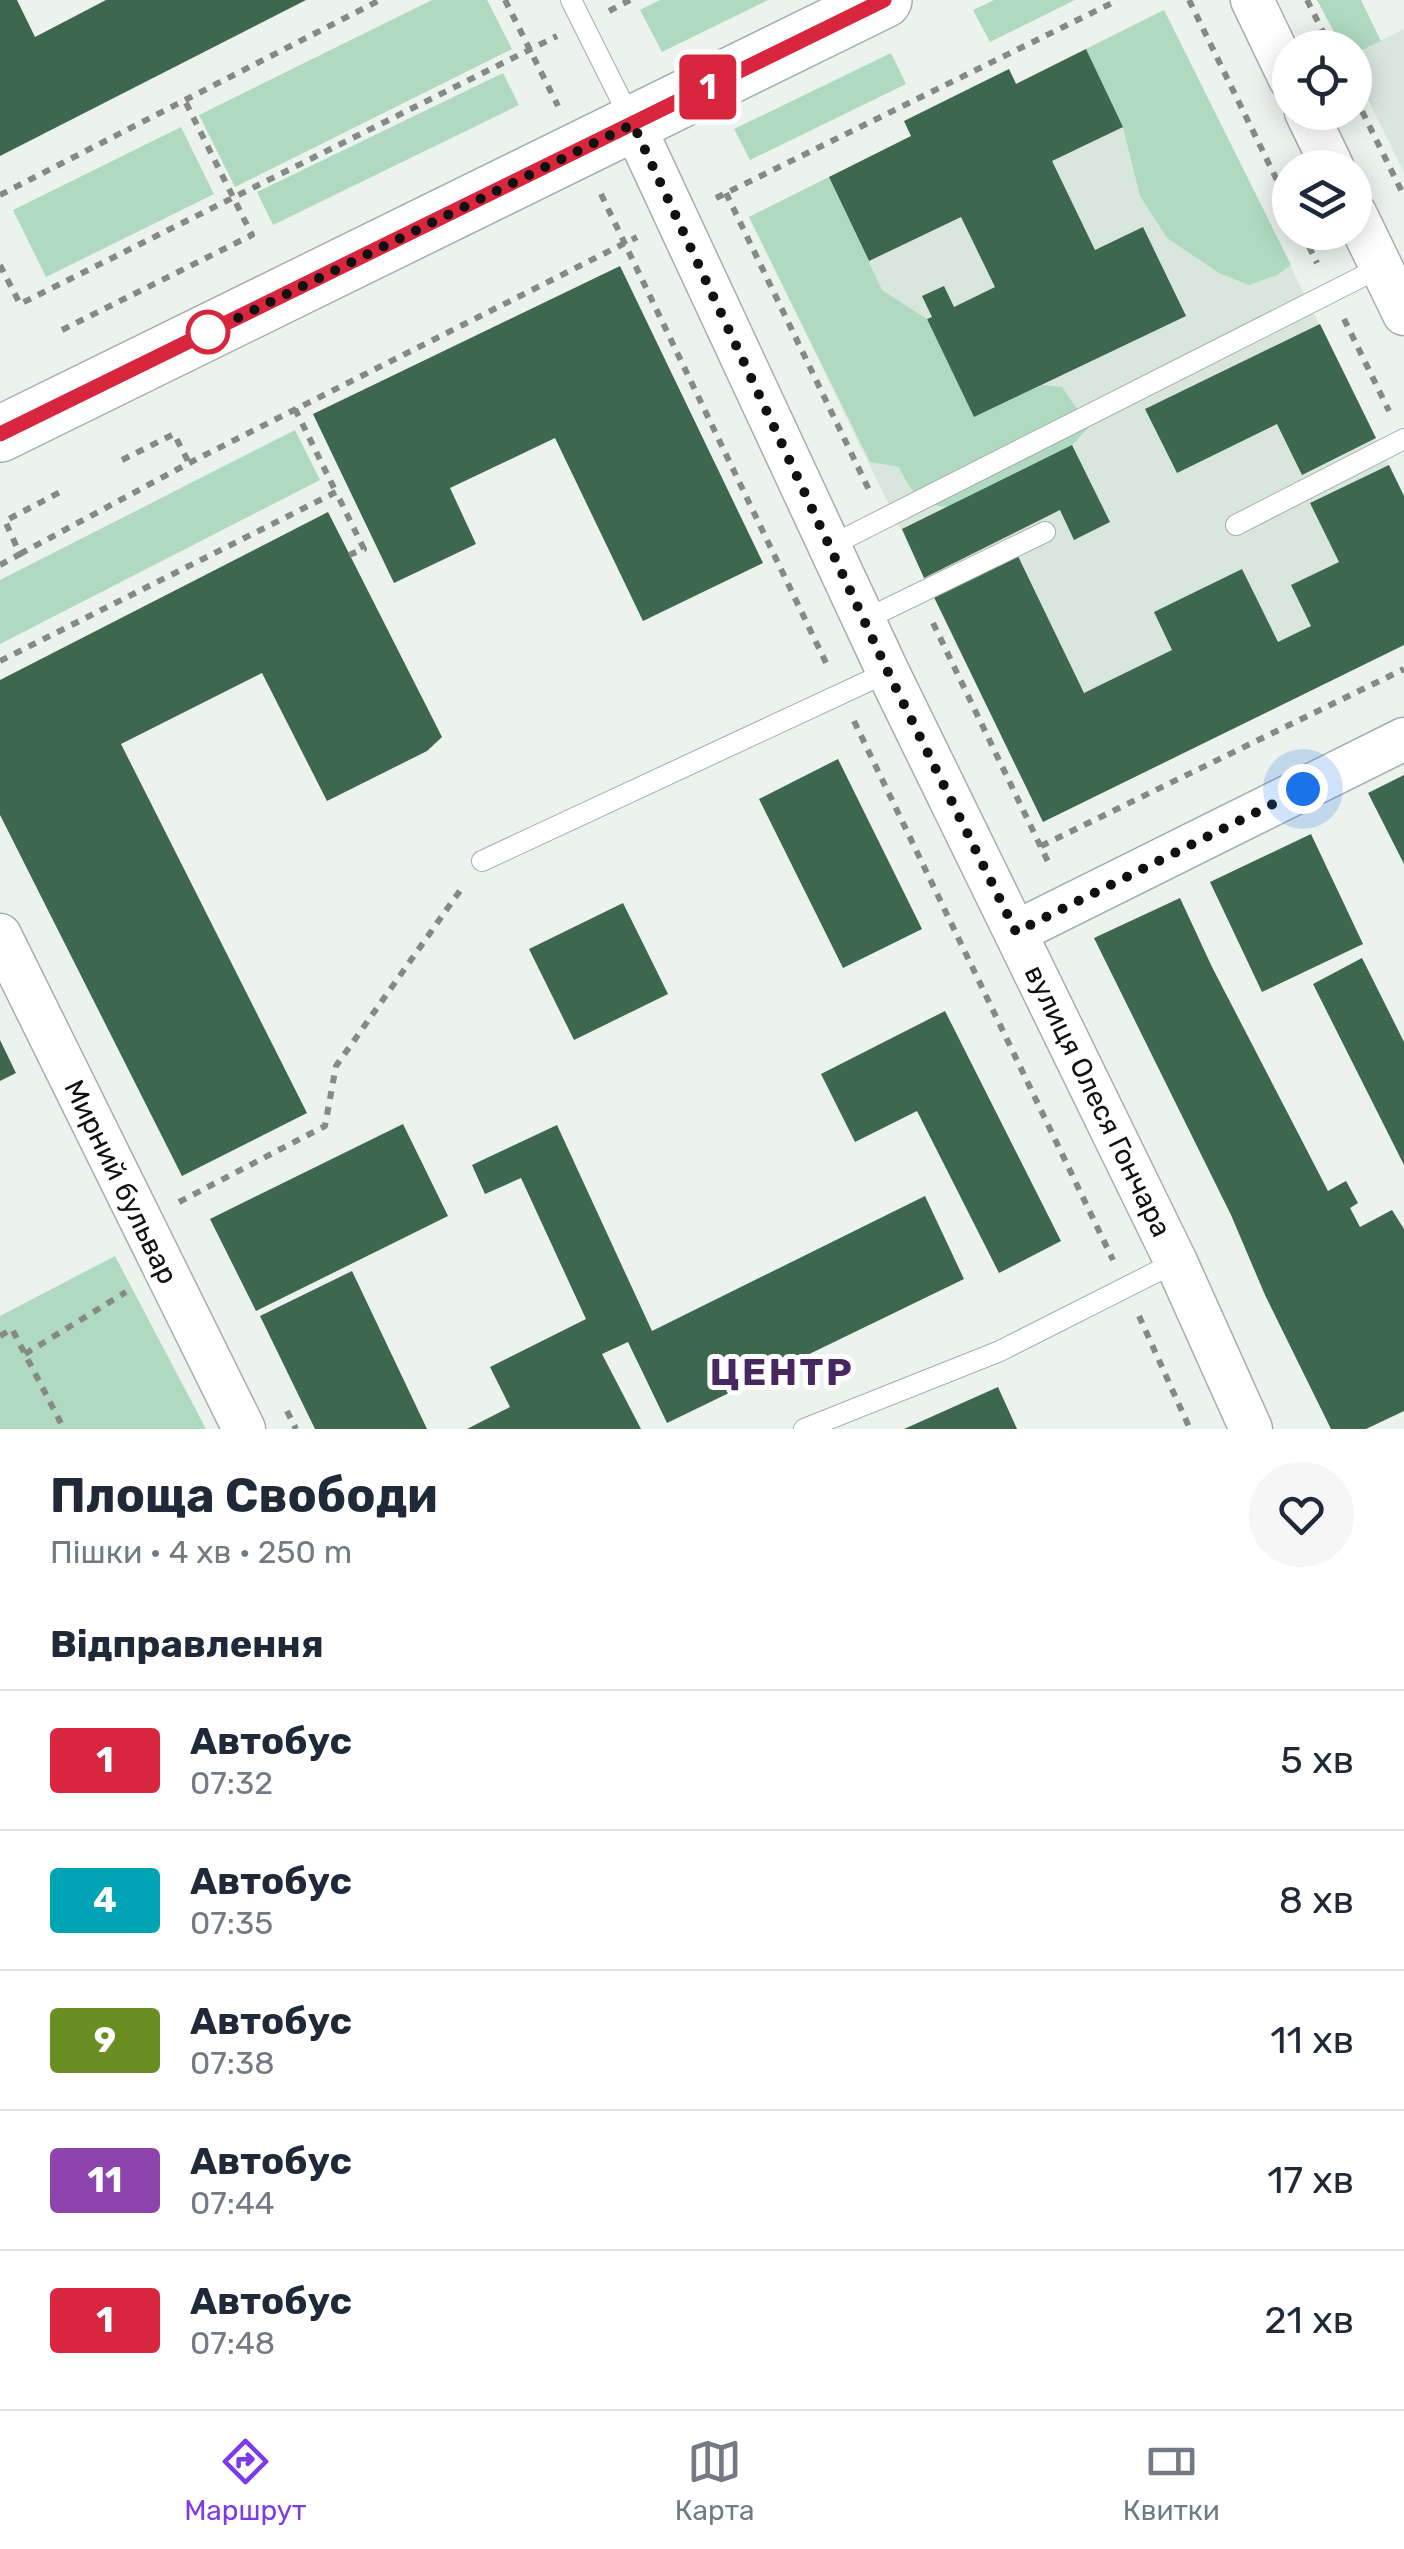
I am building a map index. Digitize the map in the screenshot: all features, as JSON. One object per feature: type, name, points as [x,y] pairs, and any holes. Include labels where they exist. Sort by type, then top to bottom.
[{"type":"main road","points":[[1,430],[884,0]]},
{"type":"street","points":[[1252,0],[1272,42]]},
{"type":"street","name":"вулиця Олеся Гончара","points":[[633,124],[888,672],[1176,1262],[1251,1429]]},
{"type":"street","points":[[1372,248],[1404,314]]},
{"type":"street","points":[[1016,932],[1404,739]]},
{"type":"street","name":"Мирний бульвар","points":[[0,934],[244,1429]]},
{"type":"lane","points":[[571,0],[633,124]]},
{"type":"lane","points":[[830,546],[1381,266]]},
{"type":"lane","points":[[1236,525],[1403,440]]},
{"type":"lane","points":[[864,620],[1045,532]]},
{"type":"lane","points":[[482,860],[888,672]]},
{"type":"lane","points":[[804,1429],[1000,1351],[1176,1262]]},
{"type":"path","points":[[0,195],[380,0]]},
{"type":"path","points":[[505,0],[530,49]]},
{"type":"path","points":[[0,265],[20,304],[630,0]]},
{"type":"path","points":[[0,564],[189,463],[625,242],[1118,0]]},
{"type":"path","points":[[1189,0],[1272,170]]},
{"type":"path","points":[[1307,0],[1322,30]]},
{"type":"path","points":[[954,81],[960,94]]},
{"type":"path","points":[[62,330],[252,235],[184,102]]},
{"type":"path","points":[[1372,130],[1404,196]]},
{"type":"path","points":[[625,242],[1126,1287],[1190,1429]]},
{"type":"path","points":[[1311,250],[1403,440]]},
{"type":"path","points":[[295,409],[364,549],[349,555]]},
{"type":"path","points":[[122,460],[174,434],[189,463]]},
{"type":"path","points":[[20,554],[6,522],[62,491]]},
{"type":"path","points":[[0,661],[336,492]]},
{"type":"path","points":[[1040,846],[1404,669]]},
{"type":"path","points":[[179,1201],[325,1126],[336,1066],[482,860]]},
{"type":"path","points":[[25,1354],[163,1270]]},
{"type":"path","points":[[0,1336],[12,1329],[64,1429]]},
{"type":"shaded area","points":[[1164,10],[1272,229],[1272,250],[1283,250],[1404,496],[1404,645],[1043,822],[749,217],[911,136],[904,121],[1009,69],[1017,83]]},
{"type":"shaded area","points":[[1404,29],[1404,173],[1372,108],[1372,45]]},
{"type":"green space","points":[[432,0],[487,0],[512,49],[235,187],[199,115]]},
{"type":"green space","points":[[660,0],[768,0],[662,52],[640,10]]},
{"type":"green space","points":[[994,0],[1075,0],[990,42],[973,10]]},
{"type":"green space","points":[[1317,0],[1361,0],[1381,41],[1372,45],[1372,30],[1333,30]]},
{"type":"green space","points":[[1164,10],[1272,227],[1272,250],[1284,250],[1291,265],[1277,275],[1249,285],[1219,273],[1167,238],[1140,196],[1123,127],[1086,49]]},
{"type":"green space","points":[[891,53],[906,84],[750,160],[734,129]]},
{"type":"green space","points":[[503,73],[519,105],[273,225],[257,192]]},
{"type":"green space","points":[[181,127],[214,194],[46,277],[13,210]]},
{"type":"green space","points":[[829,177],[882,290],[927,319],[974,417],[1042,385],[1062,387],[1089,427],[1072,445],[948,507],[930,504],[917,496],[899,467],[870,462],[749,217]]},
{"type":"green space","points":[[295,430],[320,480],[0,644],[0,580]]},
{"type":"green space","points":[[115,1256],[206,1429],[0,1429],[0,1316]]},
{"type":"building","points":[[0,0],[17,0],[35,37],[106,0],[306,0],[0,156]]},
{"type":"building","points":[[1086,49],[1123,127],[1052,161],[1095,250],[1143,227],[1186,316],[974,417],[927,319],[932,317],[922,296],[944,286],[954,307],[995,287],[961,217],[869,261],[829,177],[911,136],[904,121],[1009,69],[1016,84]]},
{"type":"building","points":[[620,266],[763,563],[643,621],[555,438],[450,488],[476,544],[394,583],[313,414]]},
{"type":"building","points":[[1320,324],[1376,438],[1302,475],[1277,424],[1177,473],[1145,409]]},
{"type":"building","points":[[1072,445],[1110,522],[1074,540],[1060,510],[924,578],[902,529]]},
{"type":"building","points":[[1389,465],[1404,496],[1404,645],[1043,822],[932,593],[1016,552],[1084,693],[1172,650],[1154,612],[1242,569],[1278,642],[1311,626],[1291,585],[1339,562],[1310,503]]},
{"type":"building","points":[[328,512],[442,737],[427,751],[327,801],[262,673],[121,744],[307,1113],[182,1176],[0,815],[0,680]]},
{"type":"building","points":[[838,759],[922,929],[843,968],[759,799]]},
{"type":"building","points":[[1404,775],[1404,864],[1368,793]]},
{"type":"building","points":[[1311,834],[1363,944],[1262,992],[1210,882]]},
{"type":"building","points":[[1180,898],[1328,1191],[1346,1181],[1358,1203],[1350,1208],[1360,1227],[1392,1210],[1404,1229],[1404,1411],[1366,1429],[1331,1429],[1094,938]]},
{"type":"building","points":[[623,903],[668,994],[574,1040],[529,949]]},
{"type":"building","points":[[1362,958],[1404,1042],[1404,1165],[1313,984]]},
{"type":"building","points":[[945,1011],[1061,1241],[999,1273],[917,1111],[855,1142],[821,1074]]},
{"type":"building","points":[[0,1040],[16,1073],[0,1081]]},
{"type":"building","points":[[403,1124],[448,1216],[256,1311],[210,1219]]},
{"type":"building","points":[[557,1125],[652,1331],[925,1196],[964,1279],[667,1423],[628,1342],[602,1354],[641,1429],[467,1429],[510,1407],[490,1367],[586,1319],[521,1178],[485,1194],[472,1165]]},
{"type":"building","points":[[352,1271],[427,1429],[315,1429],[260,1316]]},
{"type":"building","points":[[998,1387],[1017,1429],[904,1429]]},
{"type":"bus line","name":"1","points":[[0,434],[884,0]]},
{"type":"district","name":"ЦЕНТР","points":[[782,1372]]},
{"type":"route","points":[[208,332],[199,337],[633,124],[888,672],[1016,932],[1303,789]]}]
